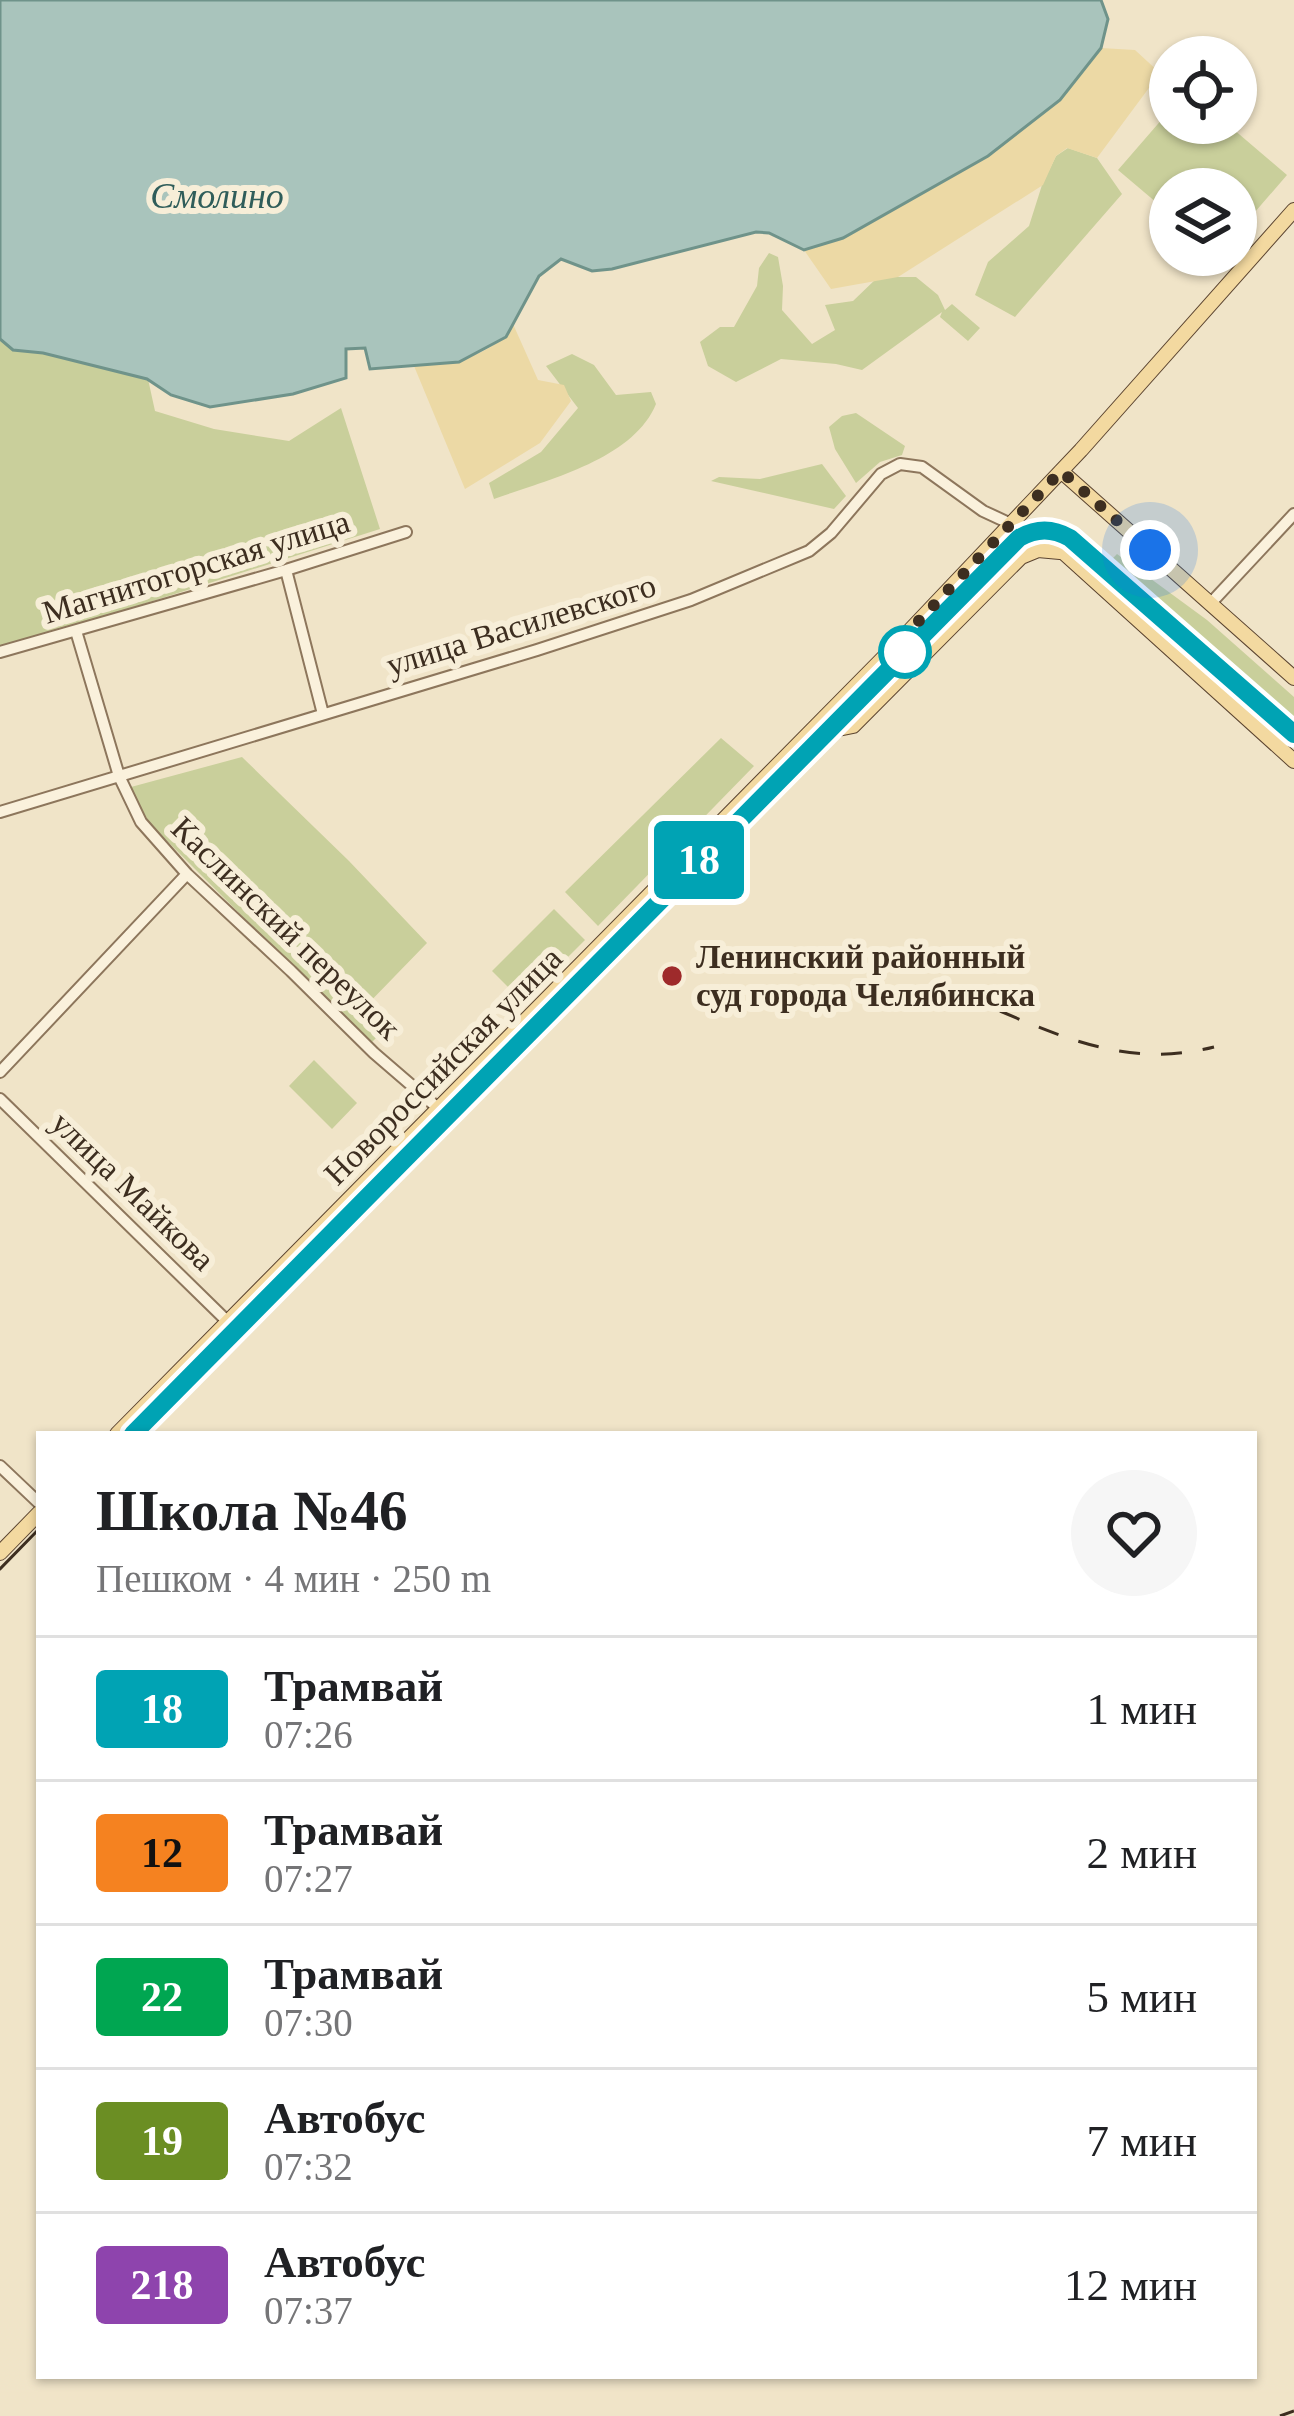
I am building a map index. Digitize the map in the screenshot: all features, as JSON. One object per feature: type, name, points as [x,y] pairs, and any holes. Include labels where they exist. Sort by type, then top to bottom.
[{"type":"main road","name":"Новороссийская улица","points":[[120,1431],[1011,524],[1294,210]]},
{"type":"main road","points":[[1061,471],[1294,678]]},
{"type":"main road","points":[[1011,524],[1063,552],[1294,761]]},
{"type":"main road","name":"Новороссийская улица","points":[[808,735],[846,730],[856,724],[1021,556],[1038,550],[1063,552]]},
{"type":"main road","points":[[0,1553],[36,1516]]},
{"type":"street","name":"улица Василевского","points":[[0,812],[671,607],[794,558],[827,537],[875,480],[900,464],[922,467],[982,511],[1011,524]]},
{"type":"street","points":[[1210,604],[1294,514]]},
{"type":"street","name":"Магнитогорская улица","points":[[0,652],[406,532]]},
{"type":"street","points":[[286,570],[323,714]]},
{"type":"street","name":"Каслинский переулок","points":[[76,631],[119,776],[141,822],[187,874],[439,1109]]},
{"type":"street","points":[[0,1072],[187,874]]},
{"type":"street","name":"улица Майкова","points":[[0,1099],[228,1322]]},
{"type":"street","points":[[0,1466],[36,1500]]},
{"type":"green space","points":[[1149,134],[1149,144],[1251,144],[1287,175],[1257,210],[1257,168],[1149,168],[1149,196],[1118,170]]},
{"type":"green space","points":[[1068,148],[1097,158],[1122,194],[1015,317],[975,295],[988,262],[1029,226],[1056,156]]},
{"type":"green space","points":[[769,253],[778,257],[782,310],[812,344],[835,330],[825,305],[853,301],[878,277],[916,277],[938,295],[945,310],[952,304],[980,328],[968,341],[940,317],[942,312],[862,370],[781,359],[736,382],[708,366],[700,342],[720,327],[734,327]]},
{"type":"green space","points":[[0,339],[13,350],[148,379],[155,411],[214,429],[289,441],[341,408],[380,529],[0,646]]},
{"type":"green space","points":[[572,354],[594,365],[616,395],[651,392],[656,404],[645,423],[608,454],[494,499],[489,483],[541,452],[578,408],[546,366]]},
{"type":"green space","points":[[856,413],[905,446],[902,455],[880,462],[856,483],[835,449],[829,427],[842,416]]},
{"type":"green space","points":[[822,464],[846,496],[834,509],[711,481],[719,477],[760,479]]},
{"type":"green space","points":[[1117,554],[1207,620],[1294,697],[1294,724],[1123,570],[1112,559]]},
{"type":"green space","points":[[721,738],[754,766],[598,926],[565,892]]},
{"type":"green space","points":[[242,757],[427,943],[362,1010],[378,1031],[370,1044],[146,820],[131,787]]},
{"type":"green space","points":[[554,909],[585,940],[523,1002],[492,971]]},
{"type":"green space","points":[[314,1060],[357,1103],[332,1129],[289,1086]]},
{"type":"sand","points":[[1101,48],[1135,50],[1149,63],[1149,88],[1097,158],[1067,148],[1056,156],[1043,185],[898,277],[831,289],[804,250],[843,238],[989,156],[1060,100]]},
{"type":"sand","points":[[513,324],[538,380],[564,385],[571,401],[540,443],[465,489],[414,366],[482,351]]},
{"type":"water","name":"Смолино","points":[[0,0],[1101,0],[1108,19],[1101,48],[1060,100],[988,156],[843,238],[804,250],[769,233],[756,232],[592,271],[561,259],[539,276],[506,337],[459,362],[370,369],[365,348],[346,349],[346,378],[293,394],[210,407],[171,395],[147,379],[13,350],[0,339]]},
{"type":"tram line","name":"18","points":[[136,1431],[1019,538],[1043,530],[1070,538],[1294,734]]},
{"type":"tram line","points":[[136,1431],[1019,538],[1045,530],[1070,538],[1294,734]]},
{"type":"tram line","points":[[0,1569],[36,1532]]},
{"type":"railway","points":[[1000,1011],[1053,1033],[1131,1053],[1214,1047]]},
{"type":"railway","points":[[1280,2416],[1294,2411]]},
{"type":"place","name":"Ленинский районный суд города Челябинска","points":[[672,976]]},
{"type":"route","points":[[905,652],[897,644],[1061,471],[1150,550]]}]
